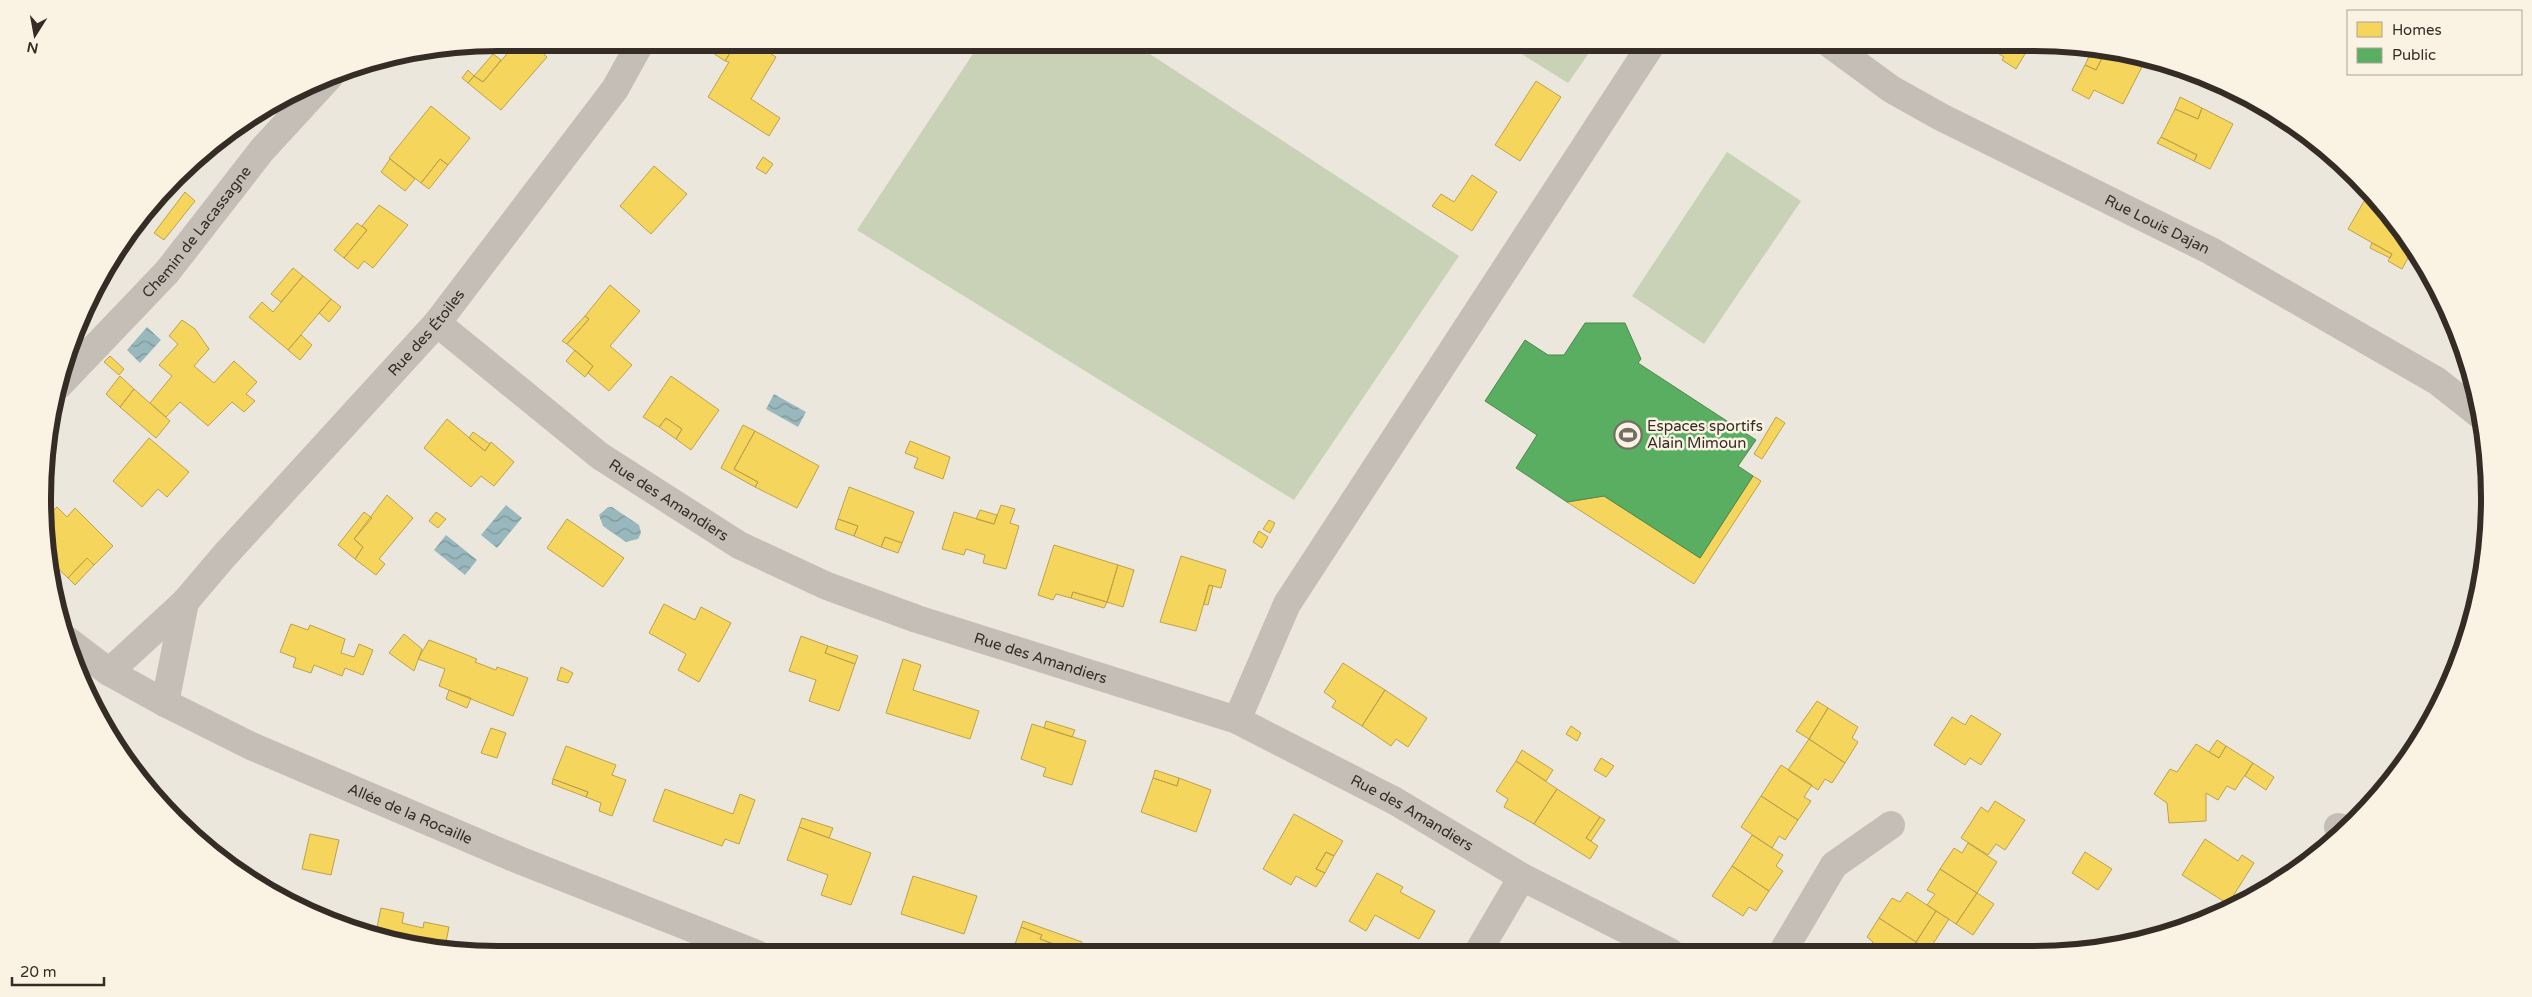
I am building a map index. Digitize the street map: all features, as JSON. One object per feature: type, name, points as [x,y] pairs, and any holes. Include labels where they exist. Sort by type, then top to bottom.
[{"type":"street","name":"Rue des Étoiles","points":[[109,672],[186,602],[224,556],[437,323],[615,89],[636,51]]},
{"type":"street","points":[[1237,720],[1287,604],[1647,51]]},
{"type":"street","name":"Rue Louis Dajan","points":[[1840,51],[1891,88],[1941,117],[2219,256],[2438,381],[2471,408]]},
{"type":"street","name":"Chemin de Lacassagne","points":[[69,375],[167,272],[262,150],[318,89]]},
{"type":"street","name":"Rue des Amandiers","points":[[437,323],[600,456],[740,545],[827,586],[917,619],[1237,720],[1395,801],[1522,877],[1658,946]]},
{"type":"street","points":[[165,703],[186,602]]},
{"type":"street","name":"Allée de la Rocaille","points":[[77,648],[109,672],[165,703],[287,762],[519,860],[737,946]]},
{"type":"street","points":[[1786,946],[1834,866],[1891,825]]},
{"type":"street","points":[[1482,946],[1522,877]]},
{"type":"green space","points":[[975,51],[1145,51],[1459,256],[1294,500],[857,230]]},
{"type":"green space","points":[[1517,51],[1590,51],[1568,83]]},
{"type":"green space","points":[[1727,152],[1801,201],[1704,344],[1632,296]]},
{"type":"water","points":[[147,327],[161,340],[140,363],[127,350]]},
{"type":"water","points":[[774,394],[806,412],[798,427],[766,409]]},
{"type":"water","points":[[506,505],[522,518],[497,548],[481,535]]},
{"type":"water","points":[[608,507],[612,507],[639,525],[641,533],[638,539],[626,542],[603,526],[599,515]]},
{"type":"water","points":[[446,535],[477,560],[465,575],[434,550]]},
{"type":"building: Homes","points":[[509,51],[541,51],[547,57],[501,110],[468,83],[474,76],[483,82]]},
{"type":"building: Homes","points":[[714,51],[731,51],[725,61],[713,53]]},
{"type":"building: Homes","points":[[731,51],[766,51],[776,57],[751,99],[780,118],[769,136],[708,97],[729,62],[725,61]]},
{"type":"building: Homes","points":[[1994,51],[2027,51],[2016,69],[2002,60],[2004,57]]},
{"type":"building: Homes","points":[[493,54],[501,60],[483,82],[474,76]]},
{"type":"building: Homes","points":[[2090,55],[2103,57],[2096,70],[2085,65]]},
{"type":"building: Homes","points":[[2103,57],[2143,65],[2123,104],[2094,90],[2089,99],[2072,90],[2085,65],[2096,70]]},
{"type":"building: Homes","points":[[468,70],[474,76],[468,83],[462,78]]},
{"type":"building: Homes","points":[[1536,81],[1561,97],[1520,161],[1495,145]]},
{"type":"building: Homes","points":[[2180,97],[2202,108],[2198,119],[2175,109]]},
{"type":"building: Homes","points":[[431,106],[470,138],[448,165],[440,159],[421,183],[389,158]]},
{"type":"building: Homes","points":[[2202,108],[2233,124],[2210,169],[2194,161],[2197,155],[2161,137],[2175,109],[2198,119]]},
{"type":"building: Homes","points":[[2161,137],[2197,155],[2194,161],[2157,143]]},
{"type":"building: Homes","points":[[763,157],[773,164],[766,174],[756,168]]},
{"type":"building: Homes","points":[[390,159],[415,179],[405,191],[381,172]]},
{"type":"building: Homes","points":[[440,159],[448,165],[429,189],[421,183]]},
{"type":"building: Homes","points":[[654,166],[687,194],[651,234],[620,206]]},
{"type":"building: Homes","points":[[1472,175],[1497,192],[1472,231],[1432,206],[1441,194],[1454,202]]},
{"type":"building: Homes","points":[[185,192],[195,201],[164,240],[154,233]]},
{"type":"building: Homes","points":[[2365,199],[2388,226],[2409,256],[2402,269],[2388,261],[2392,254],[2348,229]]},
{"type":"building: Homes","points":[[379,205],[408,225],[373,268],[364,261],[358,269],[344,258],[367,230],[362,226]]},
{"type":"building: Homes","points":[[357,223],[367,230],[344,258],[334,250]]},
{"type":"building: Homes","points":[[2372,243],[2392,254],[2390,258],[2370,248]]},
{"type":"building: Homes","points":[[293,268],[303,276],[281,302],[271,294]]},
{"type":"building: Homes","points":[[303,276],[331,299],[288,350],[249,317],[262,302],[273,312]]},
{"type":"building: Homes","points":[[610,285],[640,311],[610,346],[632,365],[609,391],[588,373],[593,366],[567,344],[589,319],[585,316]]},
{"type":"building: Homes","points":[[331,299],[341,307],[329,322],[319,313]]},
{"type":"building: Homes","points":[[585,316],[589,319],[567,344],[562,341]]},
{"type":"building: Homes","points":[[182,320],[195,329],[209,349],[194,366],[214,383],[234,361],[257,382],[246,394],[255,401],[244,412],[232,402],[208,426],[180,402],[166,417],[150,403],[172,376],[159,365],[178,344],[169,336]]},
{"type":"building: Homes","points":[[301,335],[312,345],[300,360],[288,350]]},
{"type":"building: Homes","points":[[575,350],[593,366],[585,377],[566,361]]},
{"type":"building: Homes","points":[[110,356],[124,369],[119,375],[104,362]]},
{"type":"building: Homes","points":[[120,376],[134,389],[120,407],[106,394]]},
{"type":"building: Homes","points":[[671,376],[719,410],[691,450],[676,439],[682,429],[666,418],[659,427],[643,417]]},
{"type":"building: Homes","points":[[134,389],[170,421],[156,438],[120,407]]},
{"type":"building: Homes","points":[[1776,417],[1785,423],[1762,459],[1754,454]]},
{"type":"building: Homes","points":[[666,418],[682,429],[676,439],[659,427]]},
{"type":"building: Homes","points":[[447,419],[485,451],[491,442],[514,462],[494,486],[481,476],[471,487],[424,448]]},
{"type":"building: Homes","points":[[743,425],[755,431],[734,469],[758,482],[755,487],[721,468]]},
{"type":"building: Homes","points":[[755,431],[819,466],[797,508],[755,487],[758,482],[734,469]]},
{"type":"building: Homes","points":[[473,432],[490,444],[485,451],[469,438]]},
{"type":"building: Homes","points":[[149,438],[189,472],[167,497],[158,489],[142,507],[113,481]]},
{"type":"building: Homes","points":[[910,441],[950,457],[943,479],[914,468],[918,458],[905,453]]},
{"type":"building: Homes","points":[[1753,476],[1761,481],[1694,584],[1567,502],[1604,496],[1700,558]]},
{"type":"building: Homes","points":[[849,487],[914,512],[902,543],[885,537],[881,547],[854,536],[858,526],[838,519]]},
{"type":"building: Homes","points":[[387,495],[413,518],[379,559],[385,564],[376,575],[355,559],[363,547],[354,539]]},
{"type":"building: Homes","points":[[1001,505],[1015,509],[1010,523],[1019,526],[1006,569],[983,563],[985,555],[966,549],[964,555],[942,549],[954,512],[994,524]]},
{"type":"building: Homes","points":[[57,507],[67,517],[75,508],[113,546],[94,565],[87,558],[68,578],[57,567],[51,513]]},
{"type":"building: Homes","points":[[980,510],[997,515],[994,524],[976,519]]},
{"type":"building: Homes","points":[[364,512],[372,518],[354,539],[363,547],[355,559],[338,545]]},
{"type":"building: Homes","points":[[436,512],[446,519],[438,528],[429,521]]},
{"type":"building: Homes","points":[[567,519],[624,558],[603,587],[547,548]]},
{"type":"building: Homes","points":[[838,519],[858,526],[854,536],[835,529]]},
{"type":"building: Homes","points":[[1269,520],[1275,523],[1270,533],[1263,529]]},
{"type":"building: Homes","points":[[1259,531],[1268,537],[1262,548],[1253,542]]},
{"type":"building: Homes","points":[[885,537],[902,543],[898,553],[881,547]]},
{"type":"building: Homes","points":[[1054,545],[1118,565],[1107,602],[1073,592],[1071,598],[1056,594],[1053,600],[1038,595]]},
{"type":"building: Homes","points":[[1181,556],[1226,570],[1221,588],[1209,585],[1196,631],[1160,622]]},
{"type":"building: Homes","points":[[87,558],[94,565],[75,585],[68,578]]},
{"type":"building: Homes","points":[[1118,565],[1134,570],[1123,607],[1107,602]]},
{"type":"building: Homes","points":[[1209,585],[1213,586],[1208,605],[1204,604]]},
{"type":"building: Homes","points":[[1073,592],[1107,602],[1104,608],[1071,598]]},
{"type":"building: Homes","points":[[664,604],[695,620],[701,607],[731,623],[699,682],[678,670],[686,654],[649,633]]},
{"type":"building: Homes","points":[[291,624],[308,630],[310,625],[345,639],[341,653],[354,657],[359,644],[373,650],[363,675],[345,668],[342,676],[314,665],[311,673],[293,667],[296,658],[280,652]]},
{"type":"building: Homes","points":[[404,634],[422,649],[414,671],[389,653]]},
{"type":"building: Homes","points":[[801,636],[828,646],[825,653],[855,664],[839,711],[809,701],[816,680],[789,671]]},
{"type":"building: Homes","points":[[429,640],[477,659],[475,662],[496,670],[497,667],[528,678],[513,716],[439,686],[445,669],[418,659]]},
{"type":"building: Homes","points":[[828,646],[858,656],[855,664],[825,653]]},
{"type":"building: Homes","points":[[903,659],[921,665],[913,690],[979,711],[970,739],[886,713]]},
{"type":"building: Homes","points":[[1343,663],[1385,690],[1362,726],[1332,707],[1336,701],[1324,692]]},
{"type":"building: Homes","points":[[561,667],[573,673],[568,683],[557,680]]},
{"type":"building: Homes","points":[[449,690],[471,698],[467,708],[446,699]]},
{"type":"building: Homes","points":[[1385,690],[1427,718],[1408,747],[1396,739],[1391,746],[1362,726]]},
{"type":"building: Homes","points":[[1817,701],[1828,708],[1809,739],[1796,731]]},
{"type":"building: Homes","points":[[1828,708],[1858,727],[1852,738],[1858,742],[1845,763],[1809,739]]},
{"type":"building: Homes","points":[[1971,715],[2001,734],[1981,765],[1970,758],[1965,765],[1934,745],[1952,717],[1965,725]]},
{"type":"building: Homes","points":[[1046,721],[1075,730],[1072,737],[1044,728]]},
{"type":"building: Homes","points":[[1032,724],[1086,741],[1072,785],[1043,776],[1046,768],[1021,759]]},
{"type":"building: Homes","points":[[1571,726],[1581,733],[1577,741],[1566,734]]},
{"type":"building: Homes","points":[[491,728],[506,733],[497,758],[481,753]]},
{"type":"building: Homes","points":[[1809,739],[1845,763],[1832,783],[1825,779],[1818,790],[1788,770]]},
{"type":"building: Homes","points":[[2217,740],[2226,746],[2219,758],[2209,752]]},
{"type":"building: Homes","points":[[2196,744],[2219,758],[2226,746],[2253,763],[2235,790],[2227,786],[2218,800],[2206,793],[2206,821],[2169,823],[2167,803],[2154,794],[2170,769],[2177,772]]},
{"type":"building: Homes","points":[[566,746],[616,765],[612,775],[626,780],[612,816],[599,811],[601,803],[586,797],[588,792],[553,779]]},
{"type":"building: Homes","points":[[1522,750],[1553,770],[1546,781],[1516,761]]},
{"type":"building: Homes","points":[[1601,758],[1614,766],[1606,777],[1594,770]]},
{"type":"building: Homes","points":[[1516,761],[1557,789],[1534,824],[1504,807],[1508,799],[1496,791]]},
{"type":"building: Homes","points":[[2253,763],[2274,777],[2266,790],[2245,776]]},
{"type":"building: Homes","points":[[1781,765],[1812,785],[1804,797],[1811,801],[1798,820],[1761,796]]},
{"type":"building: Homes","points":[[1155,770],[1179,778],[1177,786],[1153,778]]},
{"type":"building: Homes","points":[[1153,778],[1177,786],[1179,778],[1211,790],[1196,832],[1141,812]]},
{"type":"building: Homes","points":[[553,779],[588,792],[586,797],[552,784]]},
{"type":"building: Homes","points":[[665,789],[733,814],[740,794],[755,800],[739,844],[725,839],[722,846],[653,821]]},
{"type":"building: Homes","points":[[1557,789],[1600,817],[1586,838],[1598,846],[1590,859],[1534,824]]},
{"type":"building: Homes","points":[[1761,796],[1798,820],[1785,840],[1779,836],[1772,848],[1741,827]]},
{"type":"building: Homes","points":[[1995,801],[2025,820],[2005,850],[1996,844],[1988,855],[1961,838],[1981,807],[1988,812]]},
{"type":"building: Homes","points":[[1294,814],[1343,841],[1334,856],[1326,852],[1316,869],[1325,873],[1316,887],[1296,876],[1291,885],[1263,869]]},
{"type":"building: Homes","points":[[1600,817],[1605,820],[1591,841],[1586,838]]},
{"type":"building: Homes","points":[[802,818],[833,828],[829,838],[799,827]]},
{"type":"building: Homes","points":[[799,827],[871,853],[851,905],[821,895],[828,875],[787,860]]},
{"type":"building: Homes","points":[[310,834],[339,840],[331,875],[302,869]]},
{"type":"building: Homes","points":[[1752,835],[1783,855],[1776,866],[1783,871],[1769,891],[1732,866]]},
{"type":"building: Homes","points":[[2205,839],[2238,861],[2242,855],[2254,863],[2230,900],[2226,902],[2182,875]]},
{"type":"building: Homes","points":[[1968,843],[1997,862],[1977,893],[1940,869],[1954,848],[1962,853]]},
{"type":"building: Homes","points":[[1326,852],[1334,856],[1325,873],[1316,869]]},
{"type":"building: Homes","points":[[2085,852],[2112,869],[2098,890],[2072,873]]},
{"type":"building: Homes","points":[[1732,866],[1769,891],[1756,911],[1749,907],[1743,916],[1712,896]]},
{"type":"building: Homes","points":[[1940,869],[1977,893],[1956,924],[1927,905],[1935,894],[1927,890]]},
{"type":"building: Homes","points":[[1377,873],[1403,887],[1400,892],[1435,911],[1419,939],[1375,915],[1366,931],[1349,921]]},
{"type":"building: Homes","points":[[913,876],[977,896],[964,934],[901,914]]},
{"type":"building: Homes","points":[[1907,892],[1936,911],[1916,942],[1879,918],[1892,898],[1900,902]]},
{"type":"building: Homes","points":[[1977,893],[1994,904],[1973,935],[1956,924]]},
{"type":"building: Homes","points":[[381,908],[404,913],[402,923],[423,928],[424,922],[449,927],[446,943],[377,929]]},
{"type":"building: Homes","points":[[1936,911],[1949,919],[1932,946],[1922,946],[1916,942]]},
{"type":"building: Homes","points":[[1879,918],[1916,942],[1913,946],[1871,946],[1873,942],[1867,937]]},
{"type":"building: Homes","points":[[1023,921],[1082,942],[1081,946],[1060,946],[1040,939],[1042,935],[1021,927]]},
{"type":"building: Homes","points":[[1021,927],[1042,935],[1040,939],[1059,946],[1014,946]]},
{"type":"building: Public","points":[[1585,323],[1625,323],[1641,359],[1638,363],[1756,440],[1738,466],[1753,476],[1700,558],[1604,496],[1567,502],[1516,468],[1537,435],[1485,401],[1525,340],[1548,355],[1564,355]]},
{"type":"place","name":"Espaces sportifs Alain Mimoun","points":[[1628,435]]}]
